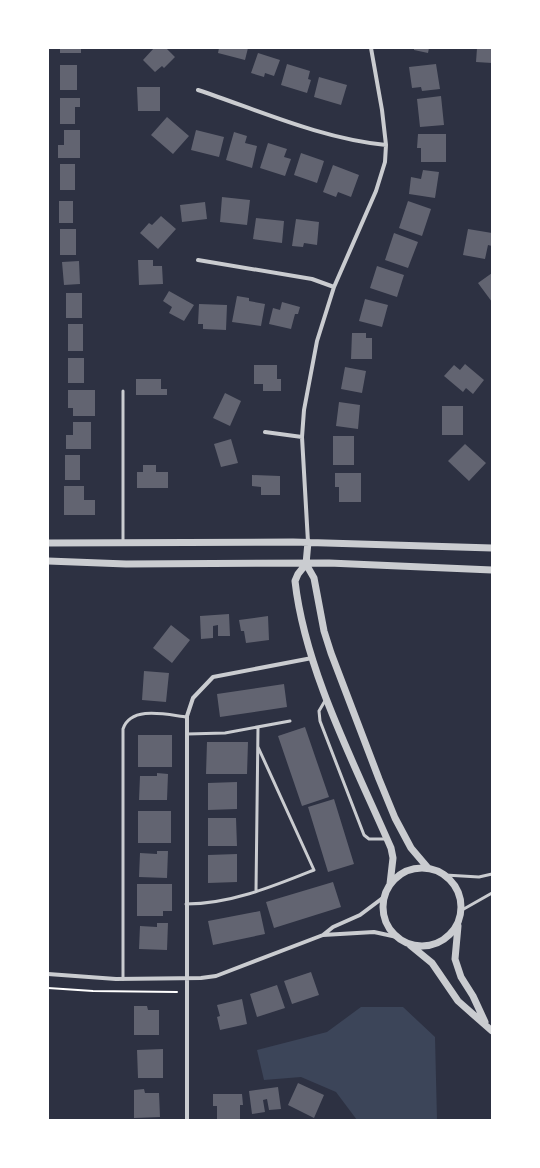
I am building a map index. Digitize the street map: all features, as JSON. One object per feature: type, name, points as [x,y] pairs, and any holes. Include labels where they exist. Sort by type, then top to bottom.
[{"type":"street","points":[[370,48],[381,96],[386,145],[385,162],[376,191],[334,287],[317,341],[304,410],[302,437],[308,542],[306,564],[298,574],[295,581],[300,612],[312,658],[327,698],[387,839],[392,858],[390,884],[384,897],[383,908],[389,929],[396,937]]},
{"type":"street","points":[[198,90],[338,138],[360,143],[386,145]]},
{"type":"street","points":[[198,260],[312,279],[334,287]]},
{"type":"street","points":[[265,432],[302,437]]},
{"type":"street","points":[[48,543],[308,542],[492,548]]},
{"type":"street","points":[[48,561],[126,564],[306,564],[492,570]]},
{"type":"street","points":[[306,564],[314,578],[323,624],[331,653],[379,779],[395,818],[408,842],[428,868]]},
{"type":"street","points":[[187,1120],[187,717],[193,698],[213,677],[312,658]]},
{"type":"street","points":[[390,884],[407,871],[418,868],[428,868],[445,875],[456,886],[461,897],[462,910],[455,944],[457,965],[460,977],[473,996],[486,1024]]},
{"type":"street","points":[[323,935],[333,927],[360,915],[384,897]]},
{"type":"street","points":[[409,944],[420,947],[432,946],[443,941],[452,934],[458,924]]},
{"type":"street","points":[[48,974],[123,979],[216,976],[323,935],[374,932],[396,937],[409,944],[432,963],[448,983],[458,1000],[492,1031]]},
{"type":"lane","points":[[123,391],[123,542]]},
{"type":"lane","points":[[327,698],[319,711],[320,721],[364,834],[369,839],[387,839]]},
{"type":"lane","points":[[123,979],[123,729],[125,723],[135,716],[145,714],[187,717]]},
{"type":"lane","points":[[187,734],[224,733],[290,721]]},
{"type":"lane","points":[[256,891],[258,727]]},
{"type":"lane","points":[[186,904],[207,904],[256,891],[314,870],[258,747]]},
{"type":"lane","points":[[445,875],[479,877],[492,874]]},
{"type":"lane","points":[[462,910],[492,893]]},
{"type":"path","points":[[48,988],[92,991],[177,992]]},
{"type":"shaded area","points":[[361,1007],[403,1007],[435,1037],[437,1120],[357,1120],[336,1092],[301,1077],[264,1080],[257,1050],[327,1032]]},
{"type":"building","points":[[60,48],[81,48],[81,53],[60,53]]},
{"type":"building","points":[[154,48],[166,48],[175,57],[164,68],[162,66],[155,72],[143,60]]},
{"type":"building","points":[[219,48],[248,48],[245,60],[218,53]]},
{"type":"building","points":[[414,48],[429,48],[428,53],[414,50]]},
{"type":"building","points":[[477,48],[492,48],[492,63],[476,62]]},
{"type":"building","points":[[258,53],[280,60],[274,76],[265,73],[264,77],[251,73]]},
{"type":"building","points":[[287,64],[310,71],[308,79],[311,80],[307,93],[281,85]]},
{"type":"building","points":[[436,64],[440,89],[422,91],[421,87],[412,88],[409,67]]},
{"type":"building","points":[[60,65],[77,65],[77,90],[60,90]]},
{"type":"building","points":[[319,77],[347,85],[341,105],[314,97]]},
{"type":"building","points":[[137,87],[160,87],[160,111],[138,111]]},
{"type":"building","points":[[441,96],[444,125],[420,127],[417,99]]},
{"type":"building","points":[[60,98],[80,98],[80,107],[75,107],[75,124],[60,124]]},
{"type":"building","points":[[167,117],[189,136],[173,154],[151,135]]},
{"type":"building","points":[[64,130],[80,130],[80,158],[58,158],[58,145],[64,145]]},
{"type":"building","points":[[196,130],[224,137],[219,157],[191,150]]},
{"type":"building","points":[[234,132],[247,136],[245,143],[257,146],[252,168],[226,160]]},
{"type":"building","points":[[418,134],[446,134],[446,162],[421,162],[421,148],[417,148]]},
{"type":"building","points":[[268,143],[287,149],[284,157],[291,159],[285,176],[260,168]]},
{"type":"building","points":[[301,153],[324,161],[317,183],[294,175]]},
{"type":"building","points":[[60,164],[75,164],[75,190],[60,190]]},
{"type":"building","points":[[333,165],[359,175],[351,197],[338,192],[336,197],[323,192]]},
{"type":"building","points":[[423,170],[439,172],[435,198],[409,194],[411,177],[421,179]]},
{"type":"building","points":[[222,197],[250,200],[247,225],[220,222]]},
{"type":"building","points":[[59,201],[73,201],[73,223],[59,223]]},
{"type":"building","points":[[408,201],[431,209],[422,236],[399,228]]},
{"type":"building","points":[[205,202],[207,219],[182,222],[180,205]]},
{"type":"building","points":[[161,216],[176,229],[158,249],[140,233],[149,223],[152,225]]},
{"type":"building","points":[[256,218],[284,221],[282,243],[253,239]]},
{"type":"building","points":[[296,219],[319,222],[317,245],[304,243],[303,247],[292,246]]},
{"type":"building","points":[[60,229],[76,229],[76,255],[60,255]]},
{"type":"building","points":[[468,229],[492,233],[492,246],[488,245],[485,259],[463,255]]},
{"type":"building","points":[[394,233],[418,242],[408,268],[385,260]]},
{"type":"building","points":[[138,260],[153,260],[153,266],[162,266],[163,284],[139,285]]},
{"type":"building","points":[[79,261],[80,284],[64,285],[62,262]]},
{"type":"building","points":[[377,266],[404,275],[397,297],[370,288]]},
{"type":"building","points":[[492,273],[492,302],[478,283]]},
{"type":"building","points":[[169,291],[194,305],[184,321],[169,313],[172,307],[163,301]]},
{"type":"building","points":[[66,293],[82,293],[82,318],[66,318]]},
{"type":"building","points":[[237,296],[249,298],[249,301],[265,304],[261,326],[232,322]]},
{"type":"building","points":[[365,299],[388,305],[382,327],[359,321]]},
{"type":"building","points":[[282,302],[300,307],[298,314],[295,314],[291,329],[269,324],[273,308],[280,310]]},
{"type":"building","points":[[199,304],[227,305],[226,330],[203,329],[203,324],[198,324]]},
{"type":"building","points":[[68,324],[83,324],[83,351],[68,351]]},
{"type":"building","points":[[352,333],[366,333],[366,338],[372,338],[372,359],[351,359]]},
{"type":"building","points":[[68,358],[84,358],[84,383],[68,383]]},
{"type":"building","points":[[465,364],[484,380],[473,394],[466,388],[463,392],[444,376],[454,365],[460,370]]},
{"type":"building","points":[[254,365],[277,365],[277,379],[281,379],[281,391],[263,391],[263,384],[254,384]]},
{"type":"building","points":[[345,367],[366,371],[362,393],[341,389]]},
{"type":"building","points":[[136,379],[161,379],[161,389],[167,389],[167,395],[136,395]]},
{"type":"building","points":[[68,390],[95,390],[95,416],[73,416],[73,408],[68,408]]},
{"type":"building","points":[[225,393],[241,401],[230,426],[213,418]]},
{"type":"building","points":[[339,402],[360,405],[358,429],[336,426]]},
{"type":"building","points":[[442,406],[463,406],[463,435],[442,435]]},
{"type":"building","points":[[73,422],[91,422],[91,449],[66,449],[66,435],[73,435]]},
{"type":"building","points":[[333,436],[354,436],[354,465],[333,465]]},
{"type":"building","points":[[231,439],[238,463],[221,467],[214,444]]},
{"type":"building","points":[[465,444],[486,463],[469,481],[448,461]]},
{"type":"building","points":[[65,455],[80,455],[80,480],[65,480]]},
{"type":"building","points":[[143,465],[156,465],[156,472],[168,472],[168,488],[137,488],[137,472],[143,472]]},
{"type":"building","points":[[335,473],[361,473],[361,502],[339,502],[339,487],[335,487]]},
{"type":"building","points":[[252,475],[280,476],[280,495],[261,495],[261,487],[252,486]]},
{"type":"building","points":[[64,486],[84,486],[84,500],[95,500],[95,515],[64,515]]},
{"type":"building","points":[[229,614],[230,636],[218,636],[218,625],[213,626],[213,638],[201,639],[200,616]]},
{"type":"building","points":[[268,616],[269,640],[246,643],[244,631],[241,631],[239,620]]},
{"type":"building","points":[[171,625],[190,640],[172,663],[153,648]]},
{"type":"building","points":[[144,671],[169,673],[166,702],[142,700]]},
{"type":"building","points":[[284,684],[287,707],[220,717],[217,694]]},
{"type":"building","points":[[305,727],[329,797],[302,806],[278,736]]},
{"type":"building","points":[[138,735],[172,735],[172,767],[138,767]]},
{"type":"building","points":[[207,742],[248,742],[247,774],[206,774]]},
{"type":"building","points":[[157,773],[168,774],[167,800],[139,800],[140,776],[157,776]]},
{"type":"building","points":[[237,782],[237,809],[208,810],[208,783]]},
{"type":"building","points":[[334,799],[354,864],[328,872],[308,807]]},
{"type":"building","points":[[138,811],[171,811],[171,843],[138,843]]},
{"type":"building","points":[[208,818],[236,818],[237,846],[208,846]]},
{"type":"building","points":[[157,851],[168,851],[167,878],[139,877],[140,853],[157,854]]},
{"type":"building","points":[[237,854],[237,882],[208,883],[208,855]]},
{"type":"building","points":[[333,882],[341,907],[274,928],[266,902]]},
{"type":"building","points":[[137,884],[172,884],[172,911],[163,911],[163,916],[137,916]]},
{"type":"building","points":[[260,911],[265,934],[213,945],[208,921]]},
{"type":"building","points":[[157,923],[168,923],[167,950],[139,949],[140,926],[157,927]]},
{"type":"building","points":[[311,972],[319,995],[292,1004],[284,981]]},
{"type":"building","points":[[277,985],[285,1008],[257,1017],[250,994]]},
{"type":"building","points":[[242,999],[247,1024],[220,1030],[217,1017],[220,1016],[217,1005]]},
{"type":"building","points":[[134,1006],[147,1006],[148,1010],[159,1010],[159,1035],[134,1035]]},
{"type":"building","points":[[163,1049],[163,1078],[138,1078],[137,1050]]},
{"type":"building","points":[[298,1083],[324,1095],[314,1118],[288,1105]]},
{"type":"building","points":[[278,1087],[281,1109],[269,1110],[267,1099],[263,1100],[265,1112],[252,1114],[249,1091]]},
{"type":"building","points":[[144,1089],[145,1093],[159,1093],[160,1117],[134,1118],[134,1090]]},
{"type":"building","points":[[213,1094],[242,1094],[243,1105],[240,1105],[240,1119],[217,1120],[217,1106],[213,1106]]}]
